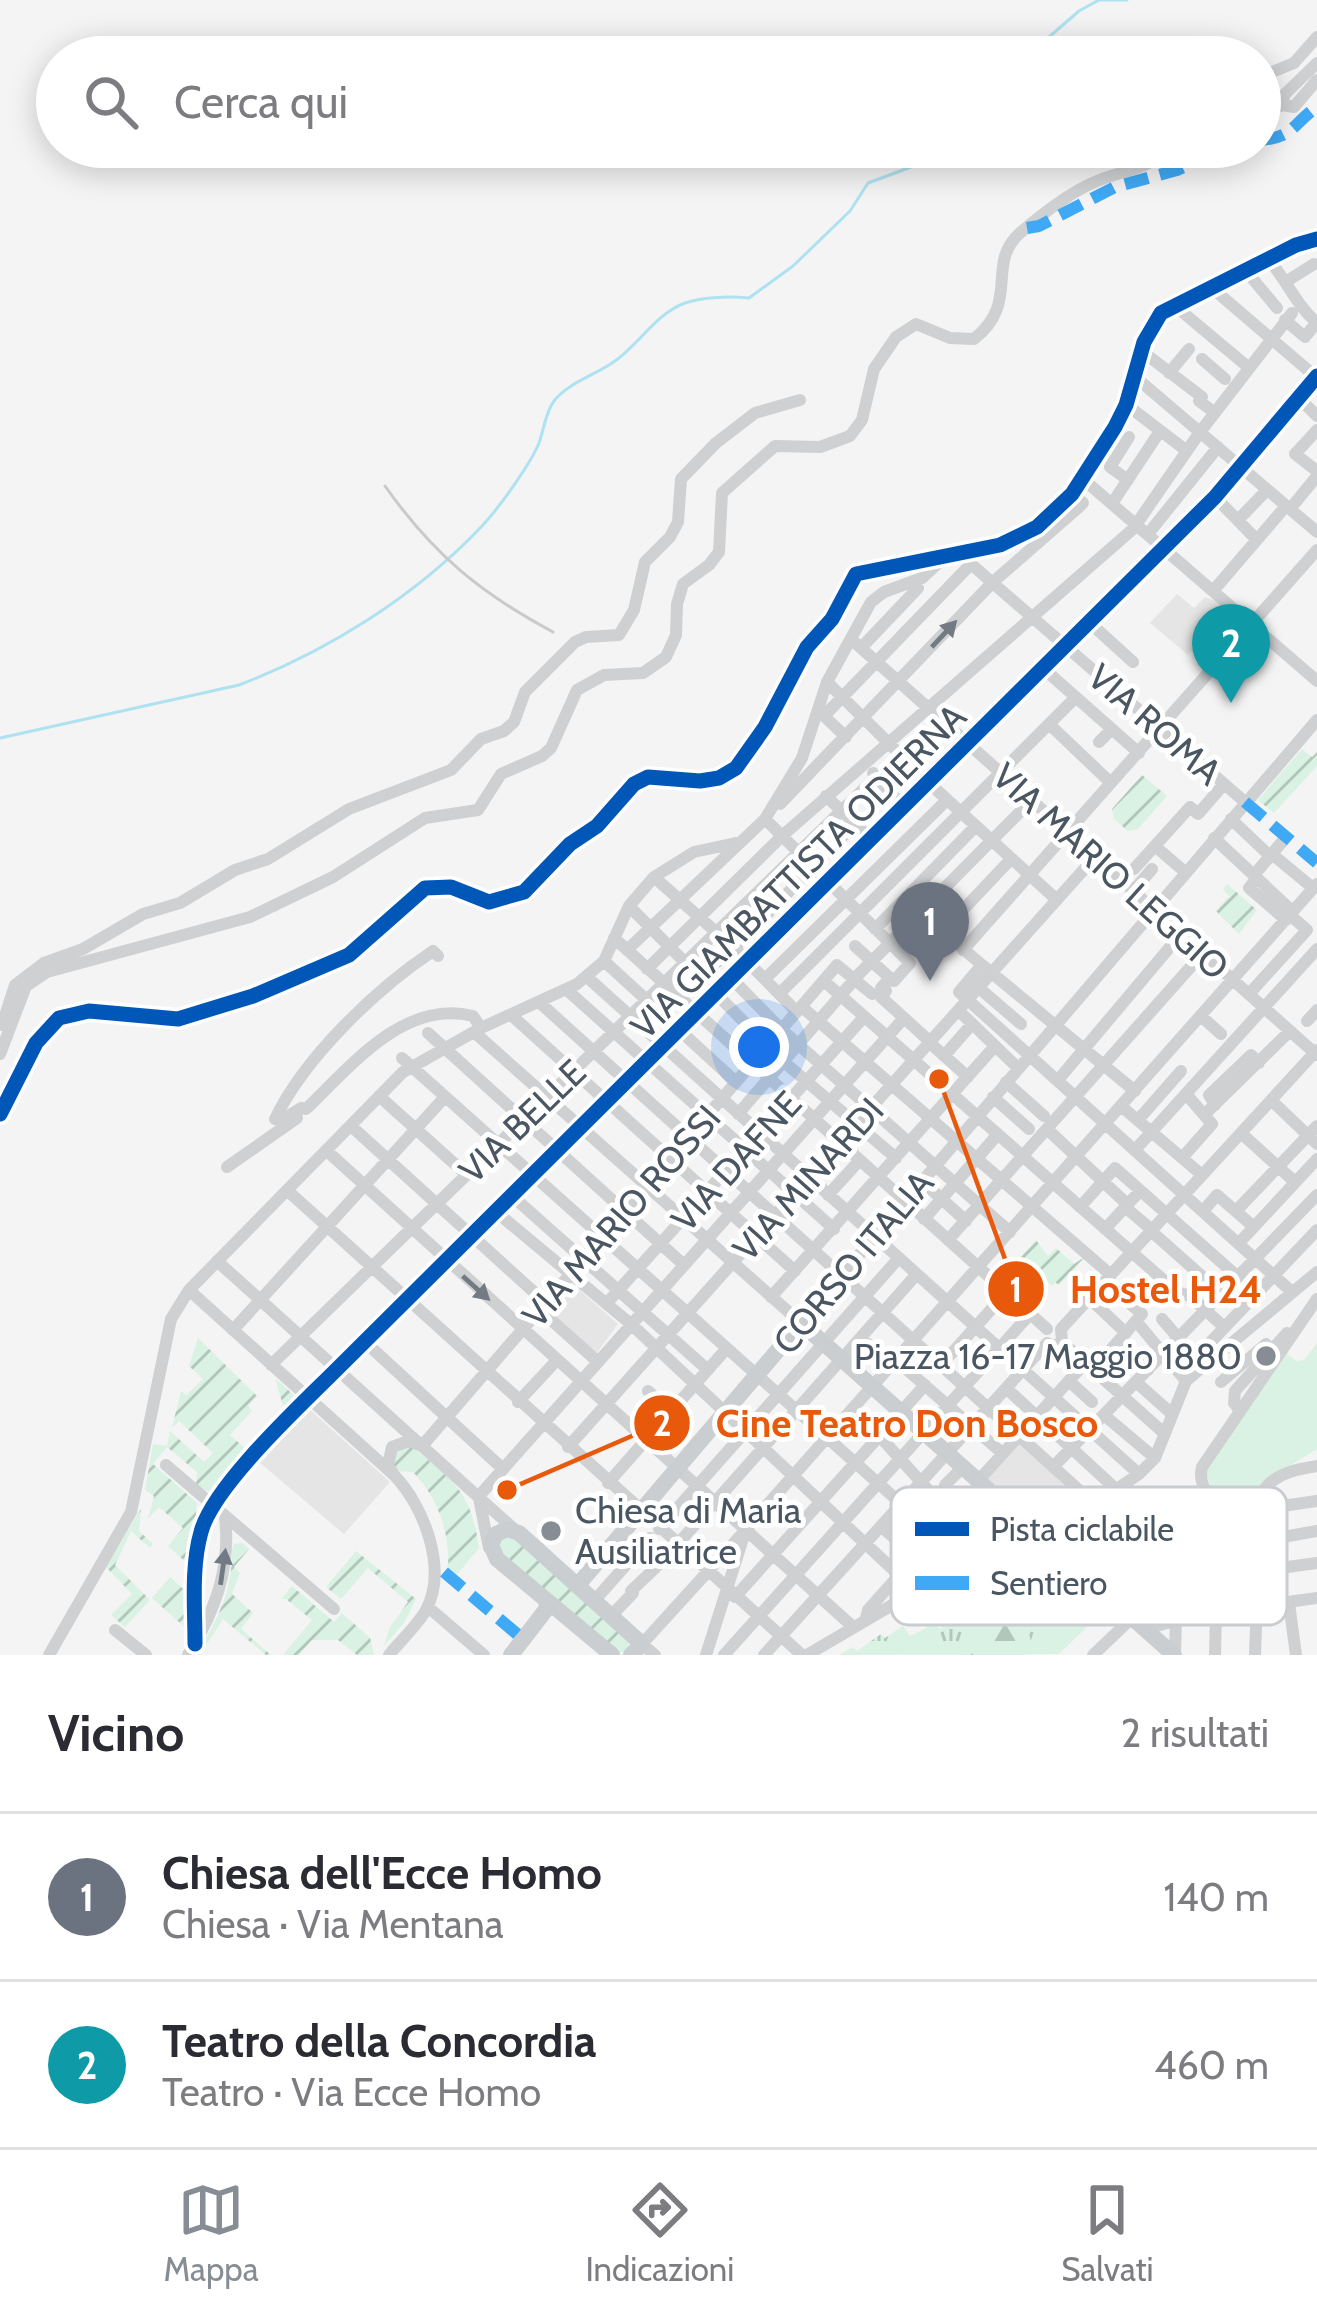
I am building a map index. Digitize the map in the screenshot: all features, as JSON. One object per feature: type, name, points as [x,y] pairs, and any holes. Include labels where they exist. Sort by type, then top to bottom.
[{"type":"main road","points":[[801,1323],[985,1487]]},
{"type":"main road","name":"CORSO ITALIA","points":[[577,1586],[801,1323]]},
{"type":"main road","points":[[612,1655],[495,1557],[492,1541],[499,1532],[511,1529],[519,1534],[643,1651]]},
{"type":"main road","points":[[511,1655],[547,1612],[545,1599]]},
{"type":"main road","points":[[524,1655],[555,1618],[568,1618]]},
{"type":"main road","points":[[1141,1625],[1175,1655]]},
{"type":"street","points":[[1281,67],[1294,63],[1317,37]]},
{"type":"street","points":[[1317,62],[1283,97],[1283,104],[1294,107],[1317,80]]},
{"type":"street","points":[[0,1054],[26,986],[47,972],[250,917],[333,877],[425,818],[478,809],[501,773],[551,748],[577,690],[604,675],[643,673],[666,657],[676,635],[683,584],[718,552],[719,503],[728,486],[775,446],[820,447],[850,436],[862,420],[874,369],[896,337],[916,324],[963,341],[974,339],[999,311],[1004,260],[1016,236],[1078,191],[1145,168]]},
{"type":"street","points":[[0,1114],[36,1043],[59,1018],[89,1011],[178,1018],[253,996],[349,955],[425,888],[451,887],[489,902],[524,892],[570,844],[597,826],[634,784],[648,777],[700,782],[736,768],[752,749],[808,647],[832,620],[856,574],[1026,536],[1072,494],[1115,427],[1144,342],[1161,313],[1295,245],[1317,239]]},
{"type":"street","points":[[1287,281],[1316,266],[1295,245]]},
{"type":"street","points":[[1246,271],[1305,337],[1315,325],[1268,259]]},
{"type":"street","points":[[1212,288],[1317,377]]},
{"type":"street","points":[[1174,304],[1248,367]]},
{"type":"street","points":[[647,969],[782,836],[1136,524],[1284,314]]},
{"type":"street","points":[[1169,373],[1189,349]]},
{"type":"street","points":[[1147,355],[1169,373],[1206,391],[1199,400],[1214,412]]},
{"type":"street","points":[[1202,359],[1225,379]]},
{"type":"street","points":[[1134,376],[1317,532]]},
{"type":"street","name":"VIA GIAMBATTISTA ODIERNA","points":[[212,1505],[364,1341],[1215,497],[1317,377]]},
{"type":"street","points":[[1299,398],[1317,416]]},
{"type":"street","points":[[0,1032],[14,985],[44,963],[83,950],[143,914],[180,903],[235,870],[268,859],[349,809],[451,770],[481,740],[504,731],[514,722],[525,692],[575,642],[620,635],[628,626],[645,562],[670,538],[678,522],[681,479],[755,412],[800,400]]},
{"type":"street","points":[[1132,410],[1187,451]]},
{"type":"street","points":[[1214,591],[1288,508],[1316,468],[1295,454],[1317,430]]},
{"type":"street","points":[[1115,499],[1160,431]]},
{"type":"street","points":[[1128,480],[1110,467],[1129,437]]},
{"type":"street","points":[[1148,534],[1218,447]]},
{"type":"street","points":[[1083,479],[1317,681]]},
{"type":"street","points":[[1242,515],[1267,490]]},
{"type":"street","points":[[773,806],[796,790],[992,582],[1083,503],[1072,494]]},
{"type":"street","points":[[1215,497],[1262,535]]},
{"type":"street","points":[[964,949],[1317,550]]},
{"type":"street","points":[[856,644],[874,598],[922,578],[952,552]]},
{"type":"street","name":"VIA ROMA","points":[[952,552],[1245,802]]},
{"type":"street","points":[[846,737],[824,716],[971,564]]},
{"type":"street","points":[[627,950],[765,819],[802,758],[826,682],[856,644],[918,588]]},
{"type":"street","points":[[874,598],[892,615]]},
{"type":"street","points":[[1090,623],[1132,662]]},
{"type":"street","name":"VIA MARIO LEGGIO","points":[[856,644],[1095,857],[1130,880],[1154,909],[1316,1053]]},
{"type":"street","points":[[1044,669],[1139,753]]},
{"type":"street","points":[[826,682],[1058,900]]},
{"type":"street","points":[[779,994],[1076,697]]},
{"type":"street","name":"CORSO ITALIA","points":[[801,1323],[1317,720]]},
{"type":"street","points":[[1049,724],[1112,783]]},
{"type":"street","points":[[1099,742],[1112,729]]},
{"type":"street","points":[[864,763],[904,808]]},
{"type":"street","name":"VIA BELLE","points":[[271,1365],[876,777]]},
{"type":"street","points":[[1130,880],[1190,807],[1198,814],[1224,784]]},
{"type":"street","points":[[796,790],[813,808]]},
{"type":"street","points":[[826,796],[872,840]]},
{"type":"street","points":[[765,980],[947,800]]},
{"type":"street","points":[[738,1114],[855,979],[1032,800]]},
{"type":"street","points":[[765,819],[910,963],[881,988],[886,992],[880,997],[968,1077]]},
{"type":"street","points":[[643,1651],[707,1572],[1315,886],[1231,819]]},
{"type":"street","points":[[1009,823],[1022,834]]},
{"type":"street","points":[[875,928],[976,826]]},
{"type":"street","points":[[734,948],[845,835]]},
{"type":"street","points":[[1214,838],[1306,930],[1249,994]]},
{"type":"street","points":[[1256,877],[1282,842]]},
{"type":"street","points":[[50,1655],[130,1511],[171,1319],[189,1290],[328,1152],[406,1063],[444,1049],[587,977],[604,961],[629,906],[654,878],[694,852],[736,843]]},
{"type":"street","points":[[1156,847],[1185,872]]},
{"type":"street","name":"VIA MINARDI","points":[[568,1447],[893,1085],[962,1000],[979,988],[986,968],[1058,900],[1095,857]]},
{"type":"street","points":[[946,935],[1011,859]]},
{"type":"street","points":[[1130,880],[1152,869]]},
{"type":"street","points":[[654,878],[779,994],[819,1021],[932,1118],[1142,1314],[1036,1415],[976,1487]]},
{"type":"street","points":[[629,906],[768,1046]]},
{"type":"street","points":[[920,912],[1135,1091]]},
{"type":"street","points":[[1058,1080],[1181,934]]},
{"type":"street","points":[[614,938],[1165,1434]]},
{"type":"street","points":[[701,979],[718,961],[703,946]]},
{"type":"street","points":[[856,946],[891,979]]},
{"type":"street","points":[[1135,1150],[1317,949]]},
{"type":"street","points":[[306,1109],[275,1119],[330,1042],[408,968],[433,951],[438,956]]},
{"type":"street","points":[[948,1240],[1022,1156],[1045,1122],[1076,1096],[1203,953]]},
{"type":"street","points":[[604,961],[736,1082]]},
{"type":"street","points":[[872,994],[837,965],[824,981],[1177,1292],[1190,1296],[1225,1327]]},
{"type":"street","points":[[936,1024],[986,968]]},
{"type":"street","points":[[587,977],[1139,1474]]},
{"type":"street","points":[[732,979],[782,1030],[1010,1232]]},
{"type":"street","name":"VIA MARIO ROSSI","points":[[422,1446],[824,981]]},
{"type":"street","points":[[979,988],[1021,1024]]},
{"type":"street","points":[[567,990],[834,1229]]},
{"type":"street","points":[[962,1000],[972,1024],[1018,1068]]},
{"type":"street","points":[[962,1000],[1030,1055],[1292,1292]]},
{"type":"street","points":[[539,1002],[1076,1487]]},
{"type":"street","points":[[227,1168],[281,1132],[349,1068],[409,1022],[454,1012],[473,1016],[477,1030],[546,1097],[801,1323]]},
{"type":"street","points":[[511,1015],[795,1271]]},
{"type":"street","points":[[1202,1016],[1221,1034]]},
{"type":"street","name":"VIA DAFNE","points":[[607,1304],[864,1017]]},
{"type":"street","points":[[478,1496],[902,1020]]},
{"type":"street","points":[[944,1056],[972,1024]]},
{"type":"street","points":[[1210,1104],[1291,1031]]},
{"type":"street","points":[[428,1033],[684,1265]]},
{"type":"street","points":[[958,1040],[982,1061]]},
{"type":"street","points":[[771,1297],[995,1046]]},
{"type":"street","points":[[916,1487],[1023,1370],[1049,1331],[1089,1298],[1316,1053]]},
{"type":"street","points":[[1166,1056],[1210,1104],[1212,1124],[1182,1158]]},
{"type":"street","points":[[784,1062],[896,1158]]},
{"type":"street","points":[[406,1063],[891,1495]]},
{"type":"street","points":[[1138,1120],[1181,1071]]},
{"type":"street","points":[[1006,1082],[1126,1206],[1222,1294]]},
{"type":"street","points":[[1194,1085],[1210,1104]]},
{"type":"street","points":[[379,1096],[467,1175]]},
{"type":"street","points":[[993,1097],[1029,1129]]},
{"type":"street","points":[[233,1330],[444,1098]]},
{"type":"street","points":[[1236,1211],[1314,1135],[1271,1100]]},
{"type":"street","points":[[1014,1115],[1027,1101]]},
{"type":"street","points":[[1121,1106],[1202,1175]]},
{"type":"street","points":[[351,1126],[598,1362]]},
{"type":"street","points":[[1241,1133],[1294,1183]]},
{"type":"street","points":[[924,1219],[998,1134]]},
{"type":"street","points":[[328,1152],[852,1626]]},
{"type":"street","points":[[1239,1243],[1317,1160]]},
{"type":"street","points":[[829,1195],[859,1161]]},
{"type":"street","points":[[1080,1207],[1115,1168],[1238,1277]]},
{"type":"street","points":[[922,1181],[976,1236]]},
{"type":"street","points":[[1105,1229],[1140,1191]]},
{"type":"street","points":[[289,1192],[640,1512],[655,1533],[804,1655],[891,1605]]},
{"type":"street","points":[[512,1195],[708,1370]]},
{"type":"street","points":[[1203,1211],[1217,1195],[1254,1227]]},
{"type":"street","points":[[1054,1466],[1314,1201]]},
{"type":"street","points":[[495,1211],[632,1325],[891,1568]]},
{"type":"street","points":[[1206,1347],[1317,1230]]},
{"type":"street","points":[[594,1601],[898,1259]]},
{"type":"street","points":[[218,1261],[519,1534]]},
{"type":"street","points":[[1123,1487],[1155,1458],[1186,1382],[1317,1272]]},
{"type":"street","points":[[611,1616],[916,1275]]},
{"type":"street","points":[[189,1290],[411,1495],[428,1530],[432,1573],[428,1607],[388,1655]]},
{"type":"street","points":[[942,1364],[1006,1293]]},
{"type":"street","points":[[1089,1298],[1148,1370]]},
{"type":"street","points":[[1203,1487],[1200,1472],[1239,1412],[1234,1391],[1317,1299]]},
{"type":"street","points":[[1162,1319],[1203,1366]]},
{"type":"street","points":[[1136,1321],[1186,1382]]},
{"type":"street","points":[[1266,1322],[1277,1335]]},
{"type":"street","points":[[1221,1382],[1288,1325],[1294,1329]]},
{"type":"street","points":[[724,1655],[999,1348],[1049,1331]]},
{"type":"street","points":[[861,1338],[925,1385],[1002,1453]]},
{"type":"street","points":[[364,1341],[503,1468]]},
{"type":"street","points":[[608,1483],[727,1348]]},
{"type":"street","points":[[518,1402],[557,1360]]},
{"type":"street","points":[[1069,1381],[1092,1402]]},
{"type":"street","points":[[1136,1382],[1172,1414]]},
{"type":"street","points":[[731,1593],[773,1554],[925,1385]]},
{"type":"street","points":[[1006,1388],[1114,1487]]},
{"type":"street","points":[[648,1391],[671,1412]]},
{"type":"street","points":[[1104,1414],[1155,1458]]},
{"type":"street","points":[[392,1420],[398,1431],[388,1465],[394,1475]]},
{"type":"street","points":[[865,1420],[924,1487]]},
{"type":"street","points":[[361,1446],[378,1453],[409,1441],[422,1446]]},
{"type":"street","points":[[1267,1487],[1317,1456]]},
{"type":"street","points":[[166,1465],[334,1609]]},
{"type":"street","points":[[1295,1470],[1317,1466]]},
{"type":"street","points":[[945,1485],[963,1467]]},
{"type":"street","points":[[192,1649],[213,1610],[226,1570],[223,1502],[228,1487]]},
{"type":"street","points":[[478,1496],[487,1543],[495,1557]]},
{"type":"street","points":[[1287,1505],[1317,1501]]},
{"type":"street","points":[[192,1649],[200,1536],[212,1505]]},
{"type":"street","points":[[764,1655],[891,1515]]},
{"type":"street","points":[[881,1526],[891,1535]]},
{"type":"street","points":[[706,1655],[731,1593],[746,1529]]},
{"type":"street","points":[[1287,1537],[1317,1532]]},
{"type":"street","points":[[1287,1567],[1317,1563]]},
{"type":"street","points":[[866,1618],[891,1584]]},
{"type":"street","points":[[1296,1655],[1288,1603],[1317,1598]]},
{"type":"street","points":[[428,1607],[484,1655]]},
{"type":"street","points":[[1093,1655],[1134,1625]]},
{"type":"street","points":[[1175,1655],[1176,1625]]},
{"type":"street","points":[[1215,1655],[1216,1625]]},
{"type":"street","points":[[1256,1655],[1257,1625]]},
{"type":"street","points":[[116,1630],[146,1655]]},
{"type":"shaded area","points":[[1177,594],[1194,608],[1205,597],[1214,600],[1243,625],[1209,665],[1192,651],[1188,655],[1150,623]]},
{"type":"shaded area","points":[[575,1286],[618,1324],[596,1354],[548,1313]]},
{"type":"shaded area","points":[[308,1408],[390,1482],[344,1534],[259,1462]]},
{"type":"shaded area","points":[[1019,1443],[1066,1487],[995,1487],[986,1479]]},
{"type":"green space","points":[[1302,749],[1312,757],[1317,752],[1317,766],[1274,813],[1258,800]]},
{"type":"green space","points":[[1142,775],[1167,796],[1138,829],[1128,831],[1114,819],[1112,809]]},
{"type":"green space","points":[[1227,884],[1257,910],[1239,934],[1216,911],[1229,896],[1223,889]]},
{"type":"green space","points":[[1036,1240],[1048,1256],[1056,1248],[1074,1264],[1085,1257],[1059,1285],[1052,1286],[1020,1258]]},
{"type":"green space","points":[[198,1338],[257,1396],[248,1406],[252,1411],[230,1435],[247,1450],[284,1409],[275,1378],[298,1399],[211,1493],[196,1485],[197,1472],[167,1447],[153,1464],[197,1503],[191,1567],[168,1546],[183,1528],[159,1507],[148,1519],[154,1496],[145,1490],[153,1444],[167,1446],[170,1431],[204,1462],[213,1453],[179,1421],[172,1428],[181,1391],[186,1395],[203,1379],[189,1366]]},
{"type":"green space","points":[[1317,1343],[1317,1449],[1260,1487],[1212,1487],[1205,1471],[1287,1354],[1304,1360]]},
{"type":"green space","points":[[413,1447],[466,1500],[479,1548],[456,1576],[448,1570],[445,1530],[430,1494],[413,1472],[398,1471],[394,1465],[396,1452]]},
{"type":"green space","points":[[141,1509],[139,1531],[153,1544],[150,1548],[131,1531],[115,1565],[150,1600],[125,1627],[111,1615],[132,1594],[106,1567]]},
{"type":"green space","points":[[512,1537],[629,1640],[627,1651],[618,1653],[502,1554],[498,1547],[503,1538]]},
{"type":"green space","points":[[243,1543],[249,1549],[234,1567],[240,1573],[232,1594],[253,1613],[241,1629],[271,1655],[223,1619],[196,1655],[222,1605],[234,1544]]},
{"type":"green space","points":[[356,1551],[416,1599],[384,1646],[390,1627],[408,1602],[368,1568],[341,1599],[326,1587]]},
{"type":"green space","points":[[170,1577],[190,1595],[189,1631],[152,1598]]},
{"type":"green space","points":[[292,1586],[334,1622],[342,1613],[370,1638],[374,1655],[357,1655],[338,1640],[312,1640],[299,1655],[283,1655],[312,1620],[281,1599]]},
{"type":"green space","points":[[932,1625],[940,1629],[944,1625],[1087,1627],[1059,1654],[839,1655],[853,1647],[857,1651],[903,1626],[910,1636]]},
{"type":"green space","points":[[1027,1625],[1033,1649],[1024,1655],[956,1655],[964,1626]]},
{"type":"waterway","points":[[1050,36],[1099,0],[1127,0]]},
{"type":"waterway","points":[[0,738],[239,685],[305,656],[369,619],[429,576],[489,518],[529,463],[560,394],[615,361],[675,308],[708,298],[749,298],[793,266],[850,211],[868,183],[908,168]]},
{"type":"railway","points":[[385,486],[421,532],[460,570],[553,632]]},
{"type":"marked path","points":[[1281,135],[1317,107]]},
{"type":"marked path","points":[[1027,228],[1115,187],[1181,168]]},
{"type":"marked path","points":[[1245,802],[1317,863]]},
{"type":"marked path","points":[[444,1572],[524,1640]]},
{"type":"cycle path","points":[[0,1114],[36,1043],[59,1018],[89,1011],[178,1019],[253,996],[349,955],[425,888],[451,887],[489,902],[524,892],[570,844],[597,826],[634,784],[648,777],[700,781],[719,778],[736,768],[856,574],[1000,545],[1037,527],[1072,494],[1115,427],[1144,342],[1161,313],[1317,239]]},
{"type":"cycle path","points":[[195,1644],[195,1573],[201,1532],[222,1492],[260,1447],[1215,497],[1317,376]]},
{"type":"place","name":"Teatro della Concordia","points":[[1231,703]]},
{"type":"place","name":"Chiesa dell'Ecce Homo","points":[[930,981]]},
{"type":"place","name":"Hostel H24","points":[[939,1079]]},
{"type":"place","name":"Piazza 16-17 Maggio 1880","points":[[1266,1356]]},
{"type":"place","name":"Cine Teatro Don Bosco","points":[[507,1490]]},
{"type":"place","name":"Chiesa di Maria Ausiliatrice","points":[[551,1531]]}]
